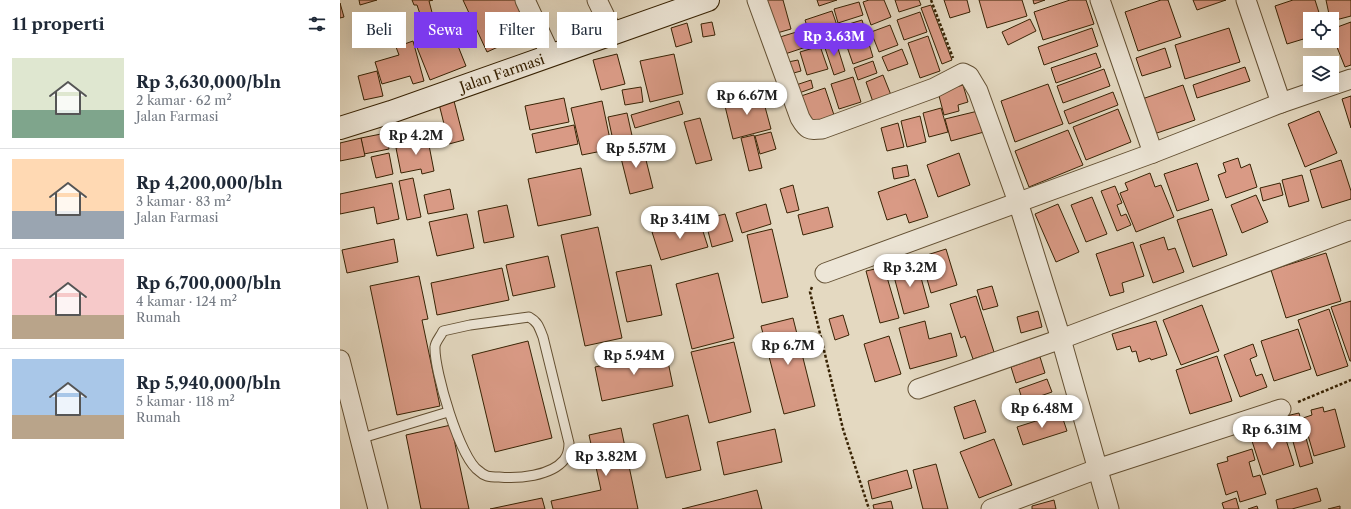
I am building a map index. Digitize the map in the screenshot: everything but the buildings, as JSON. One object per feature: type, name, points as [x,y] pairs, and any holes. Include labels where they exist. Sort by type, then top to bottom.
[{"type":"street","points":[[525,0],[551,56]]},
{"type":"street","points":[[598,0],[603,12]]},
{"type":"street","name":"Jalan Farmasi","points":[[617,32],[708,0]]},
{"type":"street","points":[[757,0],[800,118],[806,128],[812,130],[832,126],[934,88],[960,75],[963,74],[969,76],[978,91],[1018,202],[1061,339],[1109,509]]},
{"type":"street","points":[[1100,0],[1154,153]]},
{"type":"street","points":[[1246,0],[1281,103]]},
{"type":"street","name":"Jalan Farmasi","points":[[340,128],[391,112],[573,48]]},
{"type":"street","points":[[825,273],[1154,153],[1281,103],[1351,79]]},
{"type":"street","points":[[918,389],[1061,339],[1351,230]]},
{"type":"street","points":[[340,360],[378,509]]},
{"type":"street","points":[[991,509],[1097,469],[1281,409]]},
{"type":"lane","points":[[528,317],[535,321],[540,327],[543,337],[569,443],[568,453],[563,461],[550,470],[532,475],[511,478],[487,477],[477,470],[471,462],[464,450],[448,412],[436,364],[435,345],[444,332],[470,325],[528,317]]},
{"type":"lane","points":[[359,439],[448,412]]},
{"type":"path","points":[[931,0],[960,75]]},
{"type":"path","points":[[825,273],[814,280],[810,292],[843,429],[869,509]]},
{"type":"path","points":[[1281,409],[1351,380]]}]
